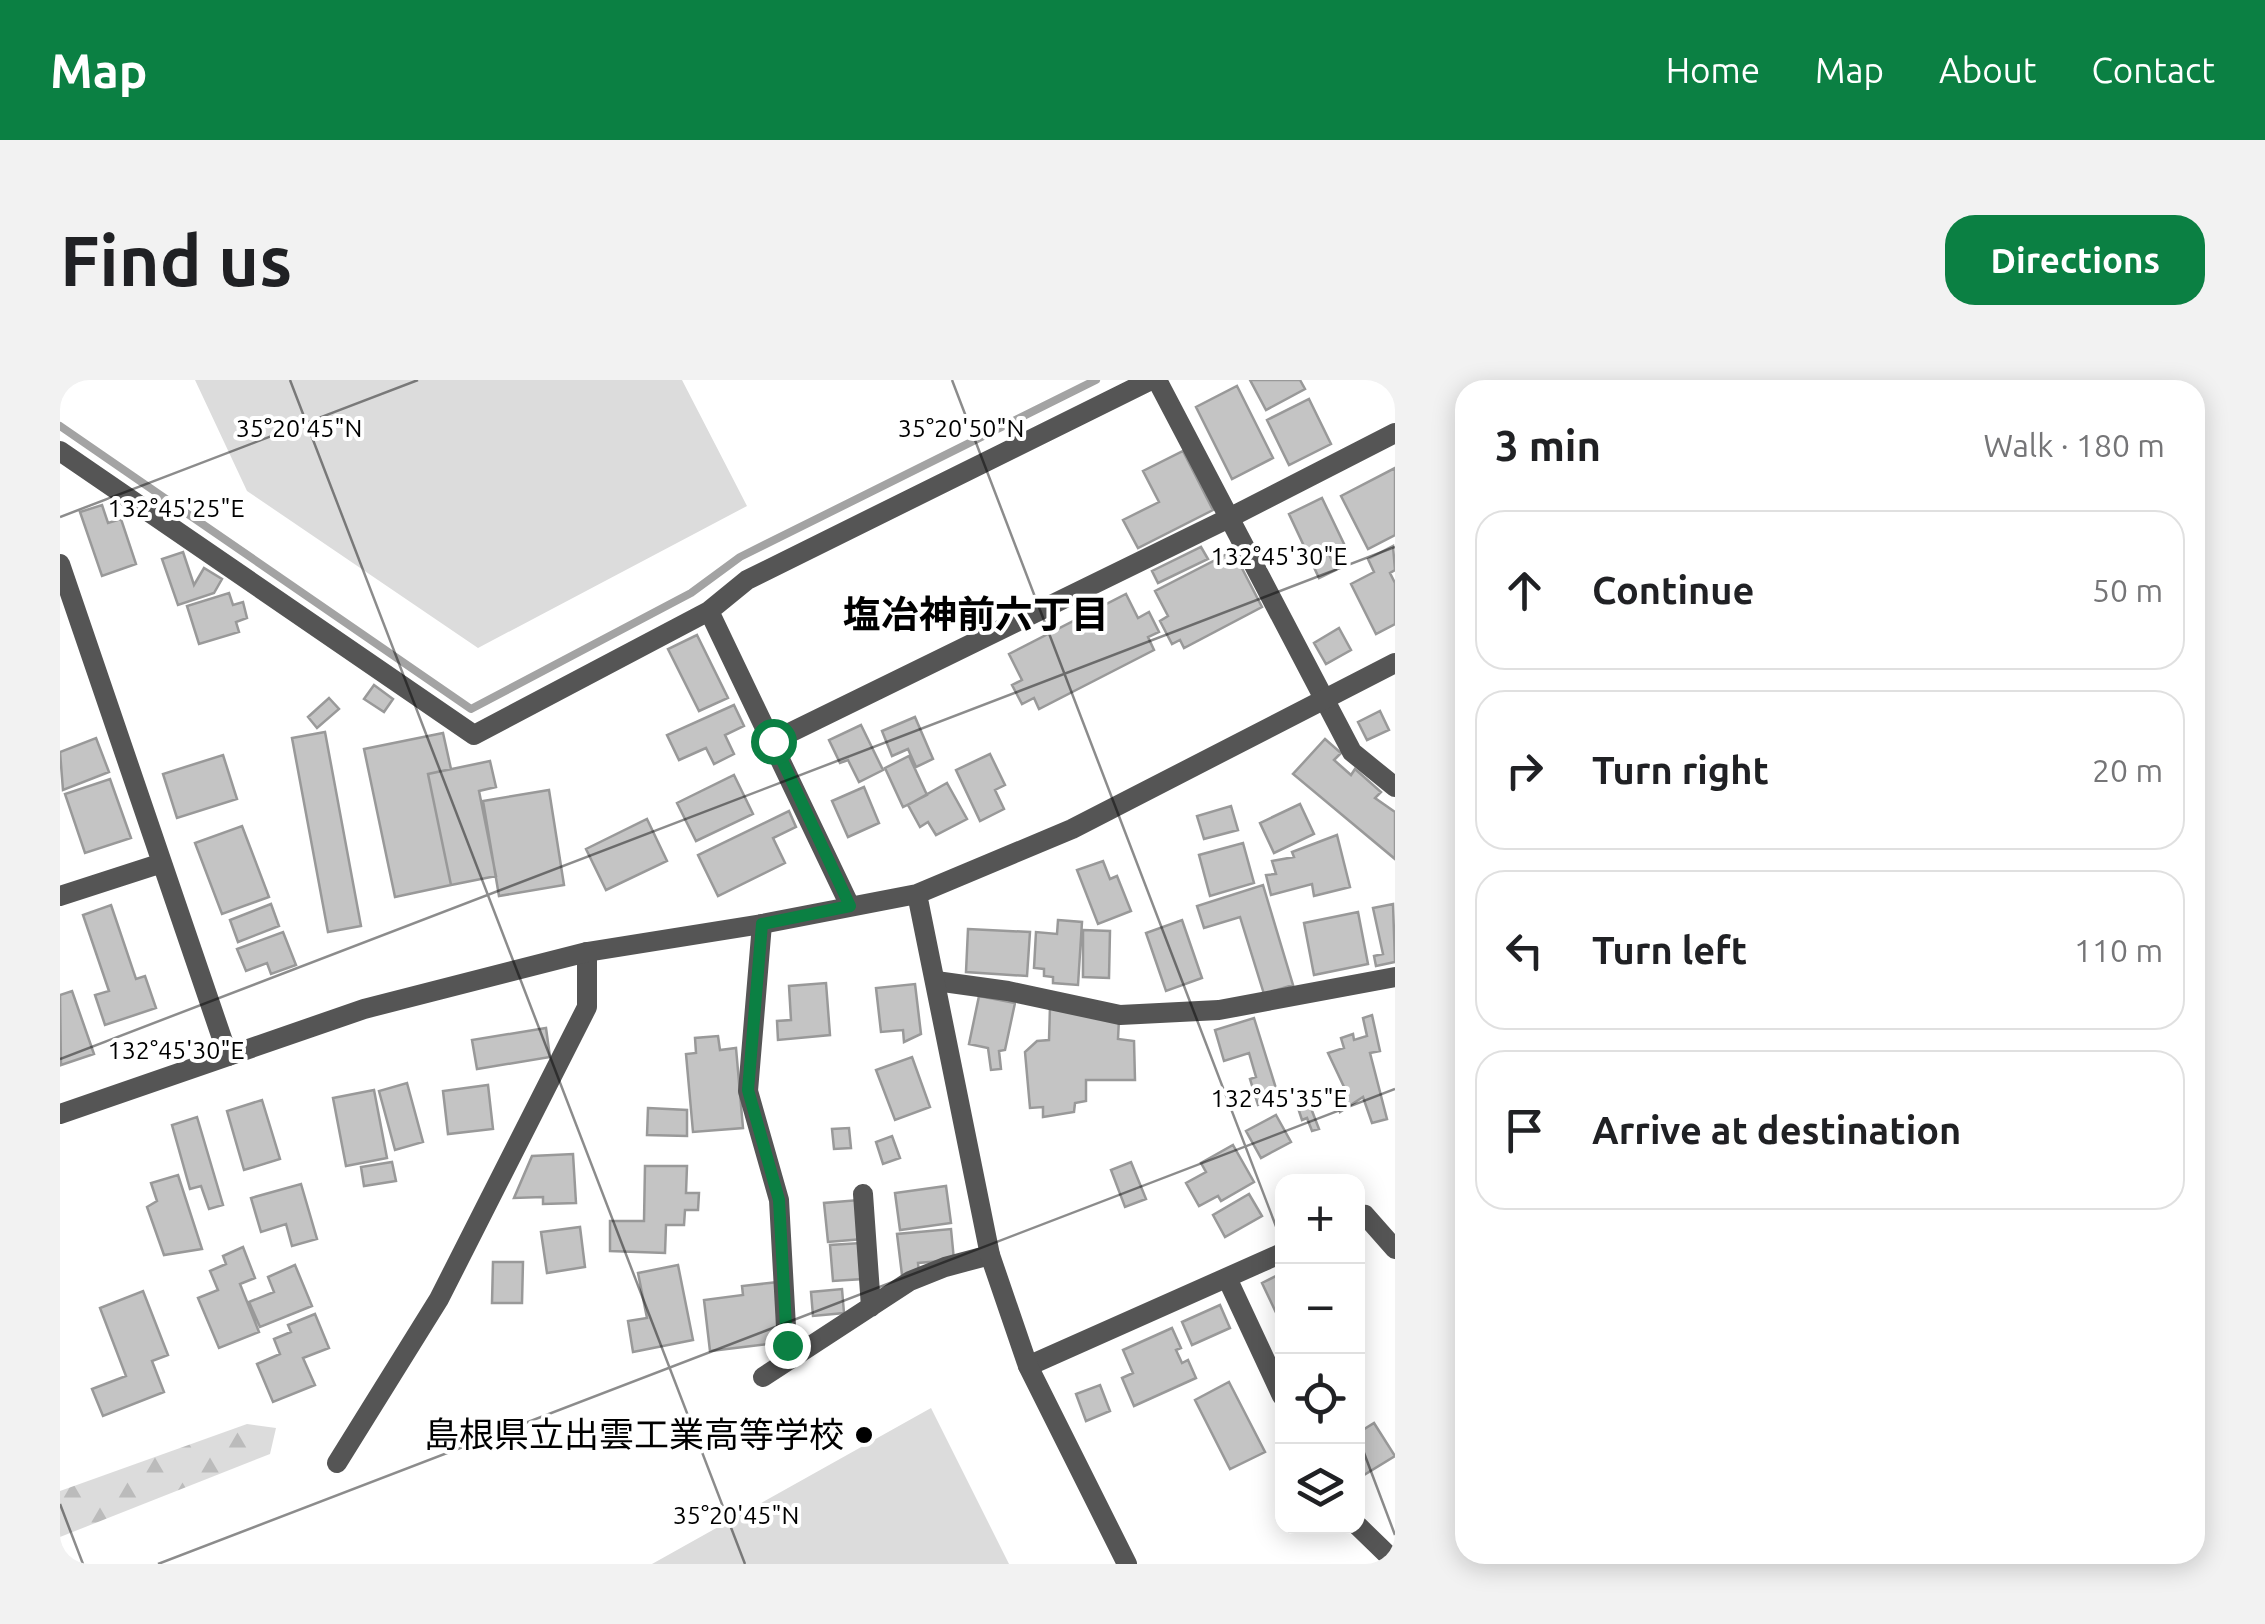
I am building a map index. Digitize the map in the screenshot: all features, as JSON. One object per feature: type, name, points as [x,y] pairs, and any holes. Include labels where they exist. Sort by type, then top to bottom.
[{"type":"street","points":[[60,451],[474,735],[709,611],[747,580],[1154,380],[1352,752],[1395,787]]},
{"type":"street","points":[[773,741],[1395,434]]},
{"type":"street","points":[[60,564],[228,1056]]},
{"type":"street","points":[[709,611],[850,906]]},
{"type":"street","points":[[60,1114],[364,1008],[587,952],[918,894],[1072,829],[1395,663]]},
{"type":"street","points":[[60,896],[162,863]]},
{"type":"street","points":[[918,894],[990,1255],[1028,1366],[1127,1564]]},
{"type":"street","points":[[762,924],[748,1090],[779,1200],[787,1345],[794,1356]]},
{"type":"street","points":[[337,1463],[440,1299],[587,1006],[587,952]]},
{"type":"street","points":[[936,980],[1120,1014],[1219,1010],[1395,977]]},
{"type":"street","points":[[863,1194],[871,1307]]},
{"type":"street","points":[[1365,1215],[1395,1249]]},
{"type":"street","points":[[764,1376],[910,1282],[990,1255]]},
{"type":"street","points":[[1028,1366],[1275,1256]]},
{"type":"street","points":[[1227,1278],[1275,1381]]},
{"type":"street","points":[[1365,1533],[1395,1562]]},
{"type":"green space","points":[[195,380],[682,380],[747,506],[478,648],[247,491]]},
{"type":"green space","points":[[931,1408],[1009,1564],[652,1564]]},
{"type":"green space","points":[[247,1424],[276,1428],[270,1454],[60,1537],[60,1491]]},
{"type":"building","points":[[1250,380],[1300,380],[1305,389],[1266,410]]},
{"type":"building","points":[[1237,386],[1273,458],[1232,479],[1196,407]]},
{"type":"building","points":[[1309,399],[1331,444],[1289,465],[1267,420]]},
{"type":"building","points":[[1183,451],[1213,510],[1138,548],[1123,520],[1159,502],[1143,471]]},
{"type":"building","points":[[1395,468],[1395,535],[1368,549],[1341,496]]},
{"type":"building","points":[[1322,498],[1345,546],[1329,554],[1336,570],[1319,578],[1289,514]]},
{"type":"building","points":[[102,505],[108,523],[121,519],[136,564],[102,576],[80,512]]},
{"type":"building","points":[[1393,546],[1395,570],[1390,573],[1395,583],[1395,624],[1376,634],[1351,584],[1374,572],[1368,559]]},
{"type":"building","points":[[1201,547],[1208,559],[1158,583],[1152,571]]},
{"type":"building","points":[[1233,551],[1262,607],[1184,648],[1180,640],[1172,644],[1160,621],[1168,616],[1155,591]]},
{"type":"building","points":[[183,552],[194,585],[204,568],[222,579],[214,593],[178,605],[162,559]]},
{"type":"building","points":[[229,593],[233,605],[243,602],[247,618],[236,622],[239,632],[199,644],[187,606]]},
{"type":"building","points":[[1126,594],[1138,618],[1149,612],[1159,632],[1148,637],[1154,650],[1039,709],[1034,698],[1022,704],[1012,685],[1022,680],[1009,654]]},
{"type":"building","points":[[1339,628],[1351,650],[1326,664],[1314,643]]},
{"type":"building","points":[[697,635],[728,698],[699,711],[668,649]]},
{"type":"building","points":[[374,685],[393,699],[384,712],[364,699]]},
{"type":"building","points":[[329,698],[339,709],[317,728],[308,717]]},
{"type":"building","points":[[734,705],[744,726],[725,735],[734,754],[714,764],[706,748],[679,760],[667,735]]},
{"type":"building","points":[[1380,711],[1389,730],[1367,740],[1358,722]]},
{"type":"building","points":[[915,717],[933,759],[916,767],[908,749],[892,756],[882,731]]},
{"type":"building","points":[[861,725],[883,770],[859,782],[848,760],[840,763],[829,740]]},
{"type":"building","points":[[325,732],[361,926],[328,932],[292,738]]},
{"type":"building","points":[[443,733],[451,769],[428,774],[451,885],[395,897],[364,749]]},
{"type":"building","points":[[96,738],[109,772],[63,790],[60,752]]},
{"type":"building","points":[[1325,739],[1341,753],[1334,760],[1351,775],[1355,769],[1381,792],[1375,798],[1395,812],[1395,859],[1293,774]]},
{"type":"building","points":[[990,754],[1005,785],[995,790],[1004,809],[980,821],[956,770]]},
{"type":"building","points":[[223,755],[237,799],[177,818],[163,774]]},
{"type":"building","points":[[909,756],[927,795],[903,807],[885,768]]},
{"type":"building","points":[[490,761],[496,787],[479,791],[496,876],[451,885],[428,774]]},
{"type":"building","points":[[734,775],[753,814],[696,841],[677,803]]},
{"type":"building","points":[[110,779],[131,838],[85,853],[65,794]]},
{"type":"building","points":[[947,783],[967,819],[936,835],[928,822],[920,827],[908,805]]},
{"type":"building","points":[[864,787],[879,823],[848,837],[832,801]]},
{"type":"building","points":[[549,790],[564,885],[499,896],[483,801]]},
{"type":"building","points":[[1300,804],[1314,834],[1274,853],[1260,823]]},
{"type":"building","points":[[1231,806],[1238,830],[1204,839],[1197,816]]},
{"type":"building","points":[[789,811],[796,827],[773,838],[785,863],[718,896],[698,855]]},
{"type":"building","points":[[647,819],[667,861],[606,890],[586,849]]},
{"type":"building","points":[[242,826],[269,897],[222,914],[195,843]]},
{"type":"building","points":[[1337,835],[1350,887],[1314,896],[1312,884],[1271,895],[1266,875],[1276,874],[1272,861],[1294,857],[1292,852]]},
{"type":"building","points":[[1243,843],[1254,883],[1210,896],[1199,855]]},
{"type":"building","points":[[1103,861],[1110,879],[1117,876],[1131,911],[1098,924],[1077,870]]},
{"type":"building","points":[[1263,885],[1293,985],[1264,994],[1240,917],[1204,928],[1197,906]]},
{"type":"building","points":[[271,904],[279,926],[238,942],[230,920]]},
{"type":"building","points":[[1393,904],[1395,962],[1376,966],[1374,956],[1383,954],[1373,908]]},
{"type":"building","points":[[111,905],[136,979],[145,976],[156,1008],[105,1025],[95,995],[109,991],[83,915]]},
{"type":"building","points":[[1358,912],[1368,964],[1314,975],[1304,923]]},
{"type":"building","points":[[1058,920],[1082,922],[1078,985],[1053,983],[1053,977],[1044,976],[1044,969],[1034,968],[1036,932],[1057,934]]},
{"type":"building","points":[[1182,920],[1202,978],[1166,991],[1146,933]]},
{"type":"building","points":[[968,929],[1030,932],[1027,976],[966,972]]},
{"type":"building","points":[[1083,930],[1110,931],[1109,978],[1083,977]]},
{"type":"building","points":[[283,932],[296,965],[271,974],[267,963],[246,971],[237,949]]},
{"type":"building","points":[[826,983],[830,1035],[778,1040],[777,1021],[791,1020],[789,986]]},
{"type":"building","points":[[915,984],[921,1034],[904,1042],[903,1030],[881,1032],[876,988]]},
{"type":"building","points":[[72,991],[94,1054],[61,1065],[60,995]]},
{"type":"building","points":[[979,996],[1015,1003],[1005,1050],[999,1051],[1001,1069],[991,1070],[988,1048],[969,1044]]},
{"type":"building","points":[[1050,1007],[1119,1019],[1118,1039],[1134,1041],[1135,1080],[1086,1080],[1086,1101],[1075,1103],[1074,1112],[1043,1117],[1043,1107],[1030,1108],[1025,1052],[1037,1041],[1049,1040]]},
{"type":"building","points":[[1372,1015],[1380,1051],[1370,1053],[1387,1119],[1372,1123],[1363,1097],[1340,1112],[1335,1095],[1345,1089],[1328,1053],[1344,1048],[1341,1038],[1353,1034],[1354,1040],[1367,1036],[1363,1018]]},
{"type":"building","points":[[1254,1018],[1279,1098],[1258,1105],[1250,1079],[1256,1077],[1249,1053],[1224,1061],[1215,1030]]},
{"type":"building","points":[[546,1028],[550,1057],[477,1069],[472,1040]]},
{"type":"building","points":[[718,1036],[720,1050],[736,1048],[743,1128],[693,1132],[686,1054],[696,1053],[695,1038]]},
{"type":"building","points":[[912,1057],[930,1107],[895,1120],[876,1070]]},
{"type":"building","points":[[407,1083],[423,1142],[395,1150],[379,1091]]},
{"type":"building","points":[[488,1085],[493,1129],[448,1134],[443,1091]]},
{"type":"building","points":[[374,1090],[387,1158],[346,1166],[333,1098]]},
{"type":"building","points":[[262,1100],[280,1159],[244,1170],[227,1111]]},
{"type":"building","points":[[1309,1103],[1319,1129],[1312,1131],[1298,1108]]},
{"type":"building","points":[[648,1108],[687,1110],[687,1136],[647,1135]]},
{"type":"building","points":[[1276,1115],[1291,1142],[1261,1158],[1246,1131]]},
{"type":"building","points":[[197,1117],[223,1205],[209,1209],[201,1186],[190,1189],[172,1125]]},
{"type":"building","points":[[849,1128],[851,1148],[834,1149],[832,1129]]},
{"type":"building","points":[[892,1136],[900,1158],[883,1164],[876,1142]]},
{"type":"building","points":[[1233,1145],[1254,1182],[1221,1201],[1218,1196],[1199,1206],[1186,1183],[1206,1172],[1201,1163]]},
{"type":"building","points":[[573,1154],[576,1203],[543,1204],[543,1197],[514,1198],[532,1156]]},
{"type":"building","points":[[392,1162],[396,1181],[364,1186],[361,1167]]},
{"type":"building","points":[[1131,1162],[1146,1199],[1125,1207],[1111,1170]]},
{"type":"building","points":[[645,1166],[687,1166],[686,1193],[699,1193],[698,1210],[685,1210],[684,1225],[666,1225],[665,1253],[610,1251],[610,1221],[644,1221]]},
{"type":"building","points":[[178,1175],[202,1249],[164,1255],[147,1207],[157,1201],[151,1183]]},
{"type":"building","points":[[301,1184],[317,1239],[292,1246],[286,1224],[261,1232],[251,1198]]},
{"type":"building","points":[[946,1186],[951,1223],[900,1230],[895,1193]]},
{"type":"building","points":[[1249,1194],[1262,1216],[1225,1237],[1213,1215]]},
{"type":"building","points":[[859,1200],[863,1239],[828,1242],[824,1203]]},
{"type":"building","points":[[580,1227],[585,1267],[547,1273],[541,1232]]},
{"type":"building","points":[[951,1229],[954,1260],[918,1263],[919,1273],[902,1275],[897,1234]]},
{"type":"building","points":[[861,1243],[863,1279],[833,1281],[830,1245]]},
{"type":"building","points":[[243,1247],[255,1278],[240,1284],[259,1332],[219,1348],[198,1298],[218,1290],[210,1271],[226,1264],[223,1256]]},
{"type":"building","points":[[493,1262],[523,1262],[522,1303],[492,1303]]},
{"type":"building","points":[[295,1265],[312,1306],[260,1327],[249,1302],[274,1292],[268,1277]]},
{"type":"building","points":[[678,1265],[693,1340],[633,1352],[628,1321],[647,1318],[638,1273]]},
{"type":"building","points":[[1275,1276],[1275,1311],[1262,1283]]},
{"type":"building","points":[[779,1282],[786,1342],[710,1351],[704,1300],[743,1295],[742,1286]]},
{"type":"building","points":[[842,1289],[844,1313],[813,1316],[811,1292]]},
{"type":"building","points":[[143,1291],[168,1355],[152,1361],[164,1392],[103,1416],[92,1389],[126,1376],[100,1308]]},
{"type":"building","points":[[1220,1305],[1230,1328],[1192,1345],[1182,1322]]},
{"type":"building","points":[[315,1314],[329,1348],[303,1358],[315,1385],[273,1402],[257,1364],[280,1354],[274,1339],[291,1332],[288,1325]]},
{"type":"building","points":[[1172,1328],[1181,1348],[1176,1350],[1182,1363],[1188,1360],[1196,1378],[1134,1406],[1122,1378],[1133,1373],[1123,1350]]},
{"type":"building","points":[[1229,1382],[1265,1452],[1230,1469],[1195,1400]]},
{"type":"building","points":[[1100,1385],[1110,1411],[1086,1421],[1076,1394]]},
{"type":"building","points":[[1374,1423],[1395,1456],[1365,1474],[1365,1444],[1365,1429]]},
{"type":"waterway","points":[[60,426],[471,709],[691,593],[740,557],[1096,380]]},
{"type":"place","name":"島根県立出雲工業高等学校","points":[[864,1435]]},
{"type":"district","name":"塩冶神前六丁目","points":[[976,615]]},
{"type":"route","points":[[773,741],[850,906],[762,924],[748,1090],[779,1200],[787,1345]]}]
